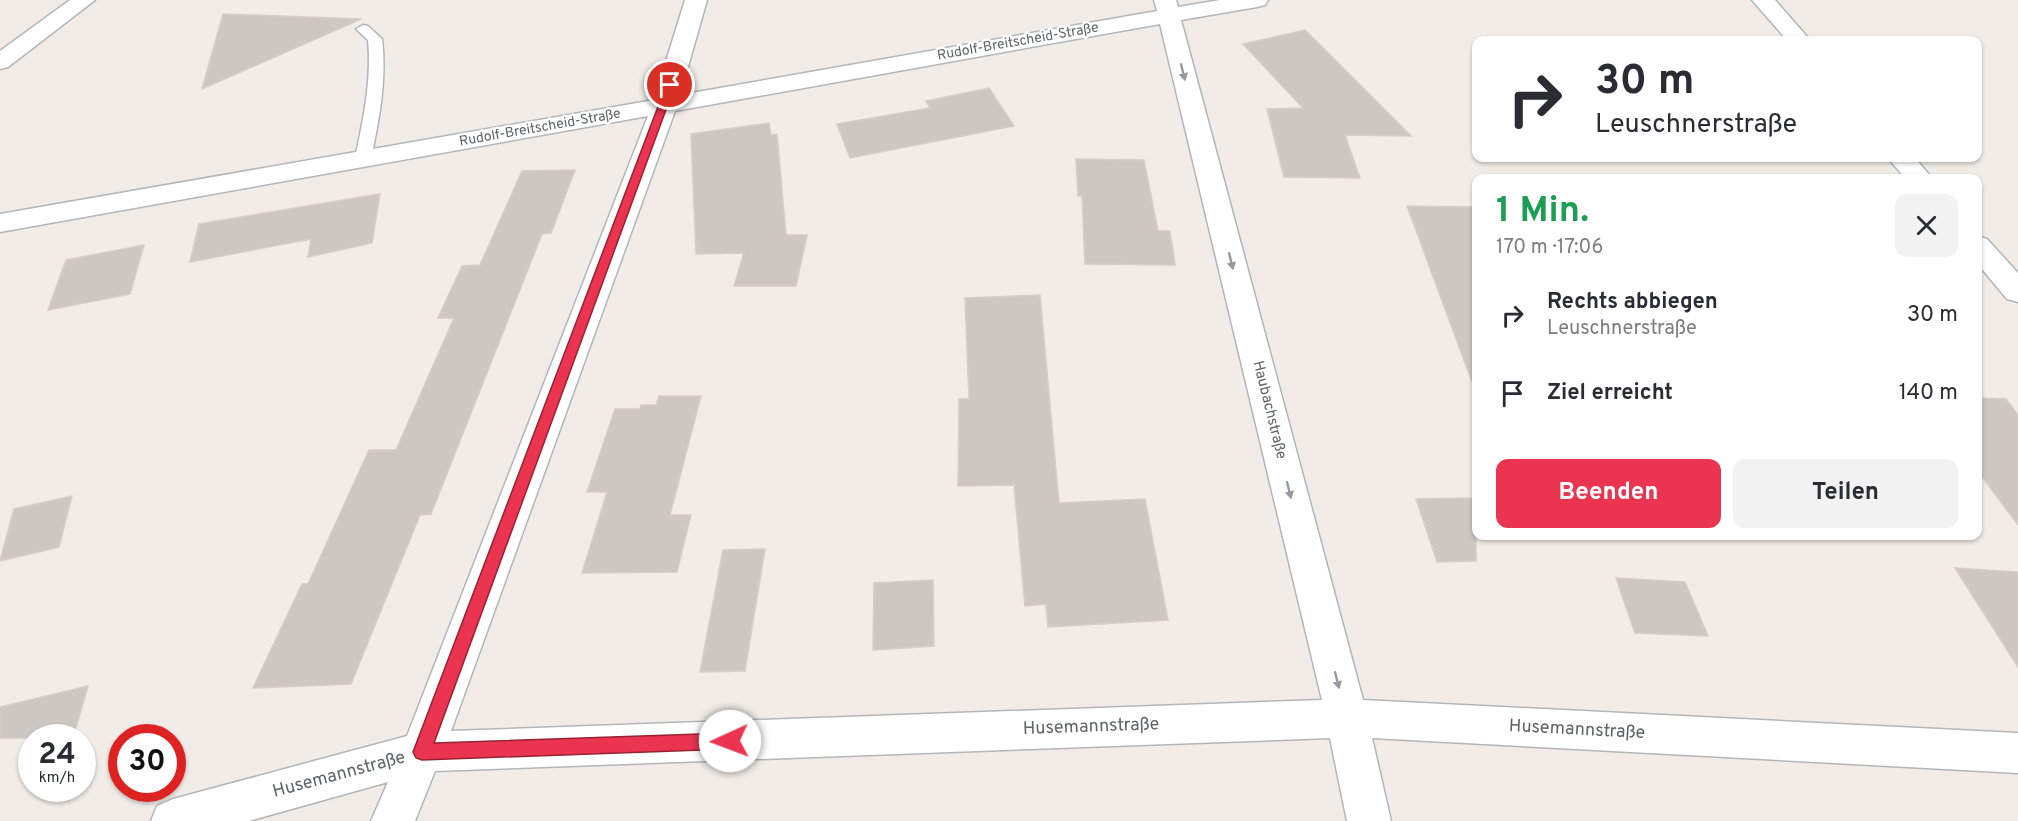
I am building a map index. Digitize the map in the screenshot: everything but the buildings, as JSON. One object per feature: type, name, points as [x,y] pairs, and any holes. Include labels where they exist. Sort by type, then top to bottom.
[{"type":"street","points":[[0,62],[84,0]]},
{"type":"street","points":[[393,821],[422,752],[664,106],[696,0]]},
{"type":"street","name":"Rudolf-Breitscheid-Straße","points":[[0,223],[664,106],[1167,8],[1257,0]]},
{"type":"street","points":[[1763,0],[1795,36]]},
{"type":"street","name":"Haubachstraße","points":[[1167,8],[1347,718],[1369,821]]},
{"type":"street","points":[[1905,162],[1915,174]]},
{"type":"street","points":[[1982,251],[2018,292]]},
{"type":"street","name":"Husemannstraße","points":[[173,821],[422,752],[1347,718],[2018,753]]},
{"type":"lane","points":[[363,159],[372,115],[378,59],[375,39],[379,21]]},
{"type":"lane","points":[[363,29],[375,39]]},
{"type":"route","points":[[670,85],[422,752],[730,741]]}]
